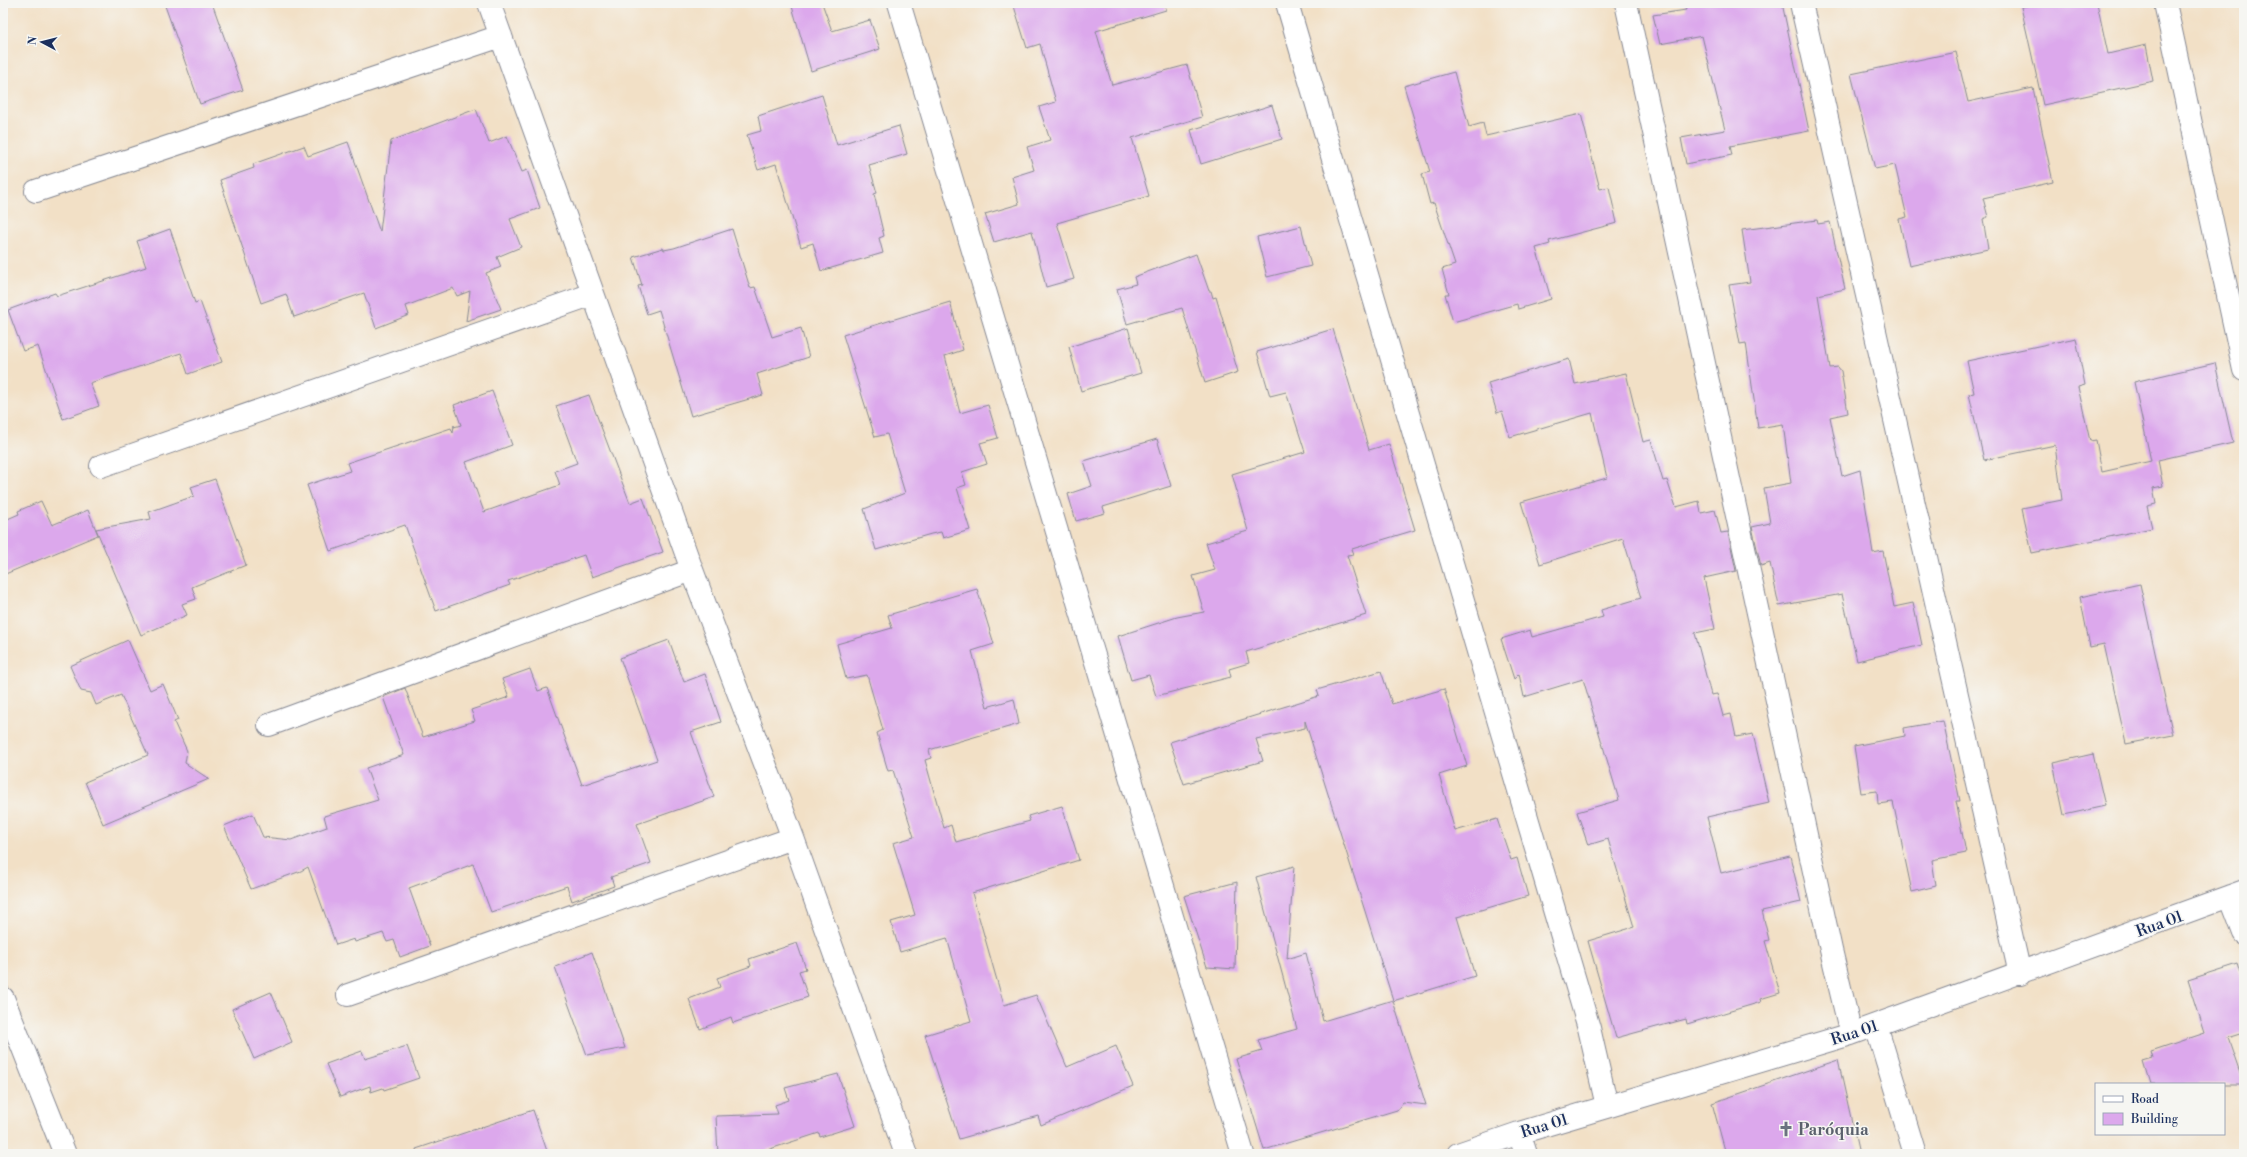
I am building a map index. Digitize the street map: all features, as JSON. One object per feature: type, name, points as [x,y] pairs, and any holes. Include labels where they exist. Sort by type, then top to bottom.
[{"type":"street","points":[[490,3],[692,570],[793,838],[906,1154]]},
{"type":"street","points":[[898,3],[1243,1154]]},
{"type":"street","points":[[1287,3],[1589,1028],[1607,1106]]},
{"type":"street","points":[[1626,3],[1826,927],[1851,1034]]},
{"type":"street","points":[[1801,3],[2020,974]]},
{"type":"street","points":[[2165,3],[2244,370]]},
{"type":"street","points":[[36,191],[501,36]]},
{"type":"street","points":[[102,466],[593,294]]},
{"type":"street","points":[[269,725],[692,570]]},
{"type":"street","points":[[348,995],[793,838]]},
{"type":"street","points":[[2237,894],[2244,933]]},
{"type":"street","name":"Rua 01","points":[[1458,1154],[1519,1133],[1607,1106],[1851,1034],[2020,974],[2237,894]]},
{"type":"street","points":[[3,998],[66,1154]]},
{"type":"street","points":[[1876,1025],[1915,1154]]},
{"type":"street","points":[[1519,1133],[1526,1154]]},
{"type":"building","points":[[164,3],[212,3],[243,90],[200,104]]},
{"type":"building","points":[[791,3],[822,3],[832,31],[870,20],[880,49],[811,71]]},
{"type":"building","points":[[1013,3],[1165,3],[1166,10],[1096,31],[1112,85],[1187,65],[1202,117],[1132,138],[1149,196],[1057,223],[1074,279],[1046,287],[1032,231],[994,242],[985,214],[1019,204],[1012,177],[1034,170],[1027,147],[1050,140],[1039,107],[1056,102],[1040,44],[1027,48]]},
{"type":"building","points":[[1684,3],[1782,3],[1809,131],[1730,146],[1732,155],[1686,164],[1681,138],[1725,130],[1702,36],[1660,44],[1653,15],[1686,10]]},
{"type":"building","points":[[2040,3],[2097,3],[2108,54],[2146,45],[2153,81],[2043,105],[2021,7]]},
{"type":"building","points":[[1956,52],[1968,102],[2033,88],[2053,182],[1983,198],[1988,217],[1983,219],[1988,249],[1909,266],[1899,219],[1907,217],[1895,165],[1875,169],[1851,74]]},
{"type":"building","points":[[1454,72],[1469,127],[1483,123],[1486,136],[1581,114],[1600,189],[1609,187],[1617,223],[1549,241],[1550,244],[1536,248],[1551,299],[1518,309],[1517,304],[1453,322],[1445,294],[1449,294],[1442,269],[1455,265],[1434,203],[1430,204],[1422,174],[1430,172],[1404,86]]},
{"type":"building","points":[[822,95],[837,145],[899,126],[907,154],[869,165],[877,193],[874,194],[884,236],[879,238],[883,253],[821,271],[813,243],[801,247],[776,164],[758,170],[747,135],[761,131],[758,116]]},
{"type":"building","points":[[1272,105],[1282,139],[1201,164],[1191,130]]},
{"type":"building","points":[[476,109],[489,143],[507,136],[522,172],[527,170],[540,208],[510,219],[521,247],[497,257],[501,267],[486,273],[501,309],[466,321],[470,291],[457,296],[453,288],[406,306],[409,315],[376,328],[364,293],[294,317],[286,294],[261,303],[220,180],[254,168],[253,164],[304,146],[308,156],[348,142],[380,232],[391,141]]},
{"type":"building","points":[[1817,220],[1818,224],[1830,222],[1845,289],[1818,295],[1830,368],[1838,367],[1841,371],[1848,413],[1830,417],[1842,476],[1860,470],[1873,553],[1883,551],[1894,607],[1913,603],[1922,645],[1857,661],[1842,594],[1779,606],[1770,563],[1761,566],[1752,527],[1770,523],[1764,488],[1791,483],[1783,424],[1758,428],[1746,343],[1740,344],[1729,285],[1750,282],[1742,230]]},
{"type":"building","points":[[1301,226],[1311,266],[1267,277],[1257,237]]},
{"type":"building","points":[[170,229],[195,303],[200,301],[222,362],[188,374],[181,353],[90,383],[99,406],[63,419],[38,346],[23,351],[8,310],[55,293],[57,296],[146,267],[137,241]]},
{"type":"building","points":[[732,229],[750,288],[755,287],[772,337],[801,328],[809,357],[757,374],[763,395],[691,416],[659,310],[647,314],[638,286],[642,285],[633,257],[663,248],[664,250],[674,248]]},
{"type":"building","points":[[1196,254],[1209,291],[1211,291],[1213,298],[1216,297],[1238,372],[1205,383],[1182,308],[1127,324],[1117,289],[1136,284],[1134,277]]},
{"type":"building","points":[[950,302],[963,350],[945,356],[960,413],[988,405],[998,438],[980,443],[987,464],[962,472],[966,485],[957,488],[970,530],[943,538],[941,532],[931,534],[876,550],[864,509],[905,493],[887,434],[875,437],[843,335]]},
{"type":"building","points":[[1128,328],[1141,373],[1081,391],[1069,347]]},
{"type":"building","points":[[1333,329],[1369,450],[1389,444],[1415,530],[1352,549],[1354,554],[1347,555],[1366,615],[1246,652],[1249,663],[1229,669],[1231,677],[1156,696],[1149,675],[1131,680],[1118,636],[1177,617],[1204,612],[1193,576],[1215,570],[1206,543],[1248,531],[1232,474],[1305,452],[1286,392],[1270,396],[1257,352]]},
{"type":"building","points":[[2076,338],[2085,385],[2078,387],[2090,441],[2096,440],[2102,472],[2151,461],[2134,382],[2215,363],[2233,443],[2158,460],[2163,486],[2153,488],[2156,504],[2147,506],[2152,528],[2032,553],[2022,508],[2062,500],[2055,445],[1984,460],[1969,394],[1974,393],[1967,361]]},
{"type":"building","points":[[1569,359],[1575,384],[1626,373],[1643,442],[1651,440],[1663,481],[1667,480],[1676,507],[1699,501],[1701,513],[1715,510],[1721,533],[1728,532],[1736,571],[1704,578],[1715,629],[1695,633],[1711,695],[1717,694],[1723,716],[1731,714],[1736,737],[1753,734],[1769,803],[1707,817],[1721,873],[1790,856],[1801,902],[1762,911],[1769,940],[1765,941],[1780,993],[1760,999],[1761,1002],[1687,1024],[1686,1019],[1616,1038],[1588,941],[1634,927],[1608,839],[1588,845],[1577,812],[1619,800],[1583,679],[1524,697],[1519,674],[1514,679],[1501,639],[1530,630],[1532,637],[1603,617],[1601,610],[1641,598],[1623,538],[1540,564],[1521,502],[1607,478],[1592,413],[1510,437],[1502,411],[1497,413],[1488,383]]},
{"type":"building","points":[[492,391],[512,445],[466,462],[484,512],[560,485],[555,471],[577,463],[556,406],[589,395],[630,503],[643,498],[663,552],[592,577],[584,555],[508,581],[510,585],[436,611],[405,525],[330,551],[307,485],[350,471],[347,463],[451,428],[453,433],[454,425],[454,427],[461,425],[454,405]]},
{"type":"building","points":[[1157,439],[1171,486],[1103,507],[1105,513],[1076,521],[1068,494],[1092,486],[1084,461]]},
{"type":"building","points":[[215,479],[246,565],[192,587],[196,599],[182,604],[187,615],[141,635],[96,529],[151,519],[149,512],[194,496],[191,487]]},
{"type":"building","points":[[41,501],[52,525],[88,510],[98,535],[3,575],[3,521],[19,514],[18,511]]},
{"type":"building","points":[[2140,584],[2173,735],[2126,744],[2104,644],[2090,647],[2080,597]]},
{"type":"building","points":[[977,589],[994,644],[972,651],[987,707],[1014,699],[1019,724],[929,750],[931,758],[925,760],[944,828],[951,825],[956,842],[1030,821],[1028,816],[1062,806],[1079,860],[972,893],[1004,1005],[1036,995],[1067,1067],[1116,1046],[1133,1086],[1041,1125],[1038,1116],[959,1139],[925,1035],[971,1021],[947,938],[900,952],[891,922],[915,915],[893,843],[914,837],[893,770],[888,771],[877,733],[883,730],[867,675],[846,679],[837,644],[892,628],[888,615]]},
{"type":"building","points":[[128,640],[150,690],[163,684],[178,720],[174,722],[187,751],[185,763],[209,779],[103,824],[85,782],[148,755],[121,695],[96,705],[91,693],[81,691],[70,666]]},
{"type":"building","points":[[669,640],[684,682],[705,674],[721,722],[691,732],[714,797],[637,824],[651,863],[611,877],[614,886],[572,901],[567,886],[491,912],[473,864],[409,888],[430,946],[400,957],[394,940],[387,942],[383,933],[355,942],[354,939],[336,945],[308,867],[301,871],[251,889],[224,826],[253,814],[263,837],[291,840],[327,827],[324,816],[378,800],[366,768],[404,755],[383,697],[405,688],[423,737],[475,721],[471,710],[509,697],[502,679],[530,669],[538,691],[547,688],[582,785],[657,760],[620,658]]},
{"type":"building","points":[[1381,671],[1392,704],[1444,689],[1467,766],[1439,775],[1455,831],[1497,819],[1511,860],[1517,858],[1528,896],[1457,917],[1475,976],[1393,1001],[1426,1105],[1403,1102],[1397,1110],[1264,1150],[1236,1059],[1262,1051],[1258,1040],[1297,1029],[1256,877],[1294,866],[1287,959],[1306,953],[1323,1021],[1393,1000],[1305,721],[1305,728],[1256,739],[1263,761],[1184,784],[1170,742],[1319,696],[1317,690]]},
{"type":"building","points":[[1943,721],[1960,801],[1956,801],[1966,853],[1932,860],[1936,886],[1912,892],[1893,802],[1878,804],[1877,791],[1861,793],[1854,746],[1905,736],[1904,728]]},
{"type":"building","points":[[2093,754],[2105,806],[2064,815],[2053,763]]},
{"type":"building","points":[[1237,882],[1235,969],[1207,967],[1184,896]]},
{"type":"building","points":[[797,943],[806,969],[799,971],[808,997],[733,1023],[731,1017],[700,1029],[689,999],[720,987],[717,978],[751,966],[749,959]]},
{"type":"building","points":[[592,952],[625,1048],[587,1055],[555,967]]},
{"type":"building","points":[[2238,964],[2244,983],[2244,1033],[2228,1038],[2244,1084],[2150,1083],[2143,1061],[2153,1058],[2151,1051],[2205,1033],[2188,980]]},
{"type":"building","points":[[271,992],[292,1042],[254,1059],[232,1009]]},
{"type":"building","points":[[407,1046],[419,1078],[384,1090],[383,1088],[371,1092],[370,1086],[340,1097],[326,1064],[362,1051],[365,1059]]},
{"type":"building","name":"Paróquia","points":[[1838,1060],[1859,1154],[1726,1154],[1712,1103]]},
{"type":"building","points":[[838,1074],[855,1126],[820,1137],[819,1133],[767,1150],[767,1154],[718,1154],[716,1116],[778,1114],[775,1105],[789,1100],[785,1088]]},
{"type":"building","points":[[533,1110],[548,1154],[417,1154],[416,1149]]},
{"type":"place","name":"Paróquia","points":[[1786,1129]]}]
